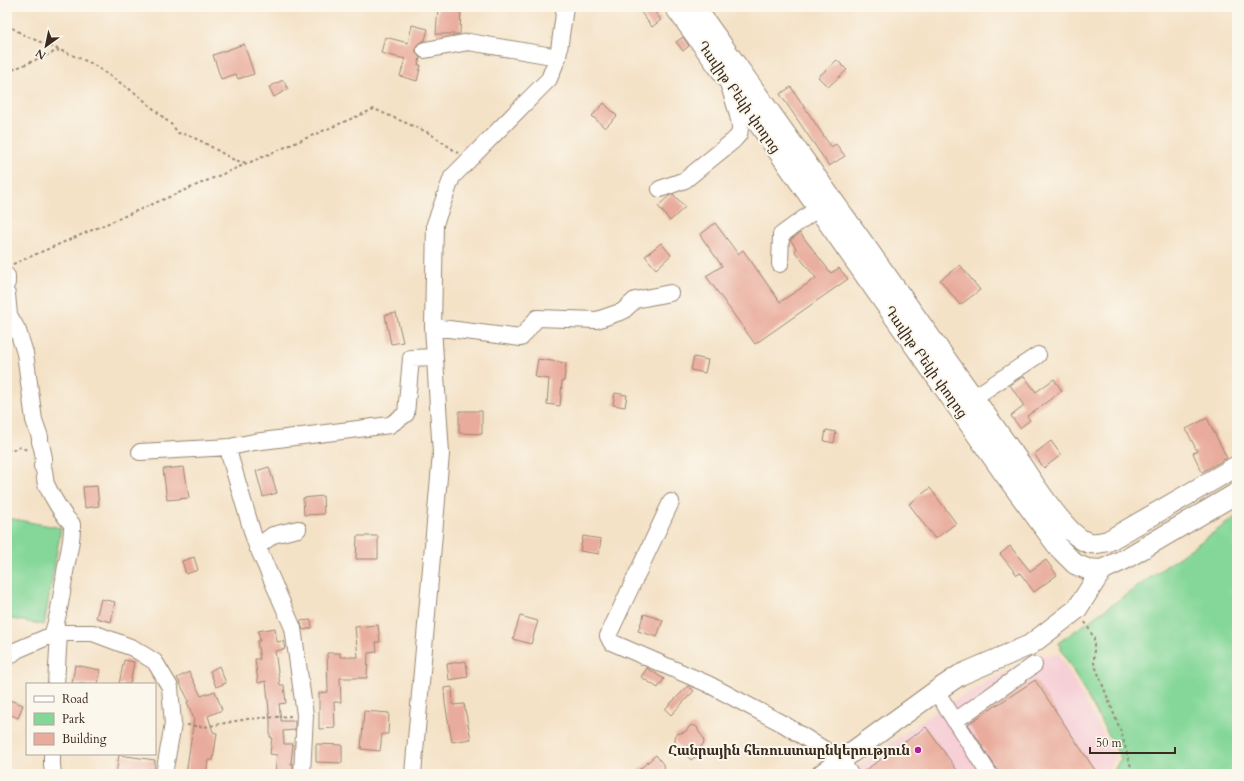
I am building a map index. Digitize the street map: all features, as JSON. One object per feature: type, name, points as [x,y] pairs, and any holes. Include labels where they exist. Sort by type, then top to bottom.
[{"type":"main road","name":"Դավիթ Բեկի փողոց","points":[[675,7],[726,77],[825,203],[973,398],[1020,463],[1040,494],[1080,539],[1090,544],[1108,541],[1237,466]]},
{"type":"main road","name":"Դավիթ Բեկի փողոց","points":[[694,7],[1003,472],[1059,548],[1075,564],[1087,569],[1102,570]]},
{"type":"main road","points":[[822,774],[846,767],[936,691],[960,675],[1030,645],[1077,609],[1102,570],[1125,559],[1237,493]]},
{"type":"main road","points":[[1099,542],[1102,570]]},
{"type":"street","points":[[414,774],[441,454],[434,327],[435,224],[452,177],[549,79],[558,57],[565,7]]},
{"type":"street","points":[[425,50],[469,42],[558,57]]},
{"type":"street","points":[[660,189],[685,180],[733,141],[739,134],[739,122],[726,77]]},
{"type":"street","points":[[780,264],[781,235],[825,203]]},
{"type":"street","points":[[7,276],[7,283]]},
{"type":"street","points":[[434,327],[521,338],[537,318],[597,320],[623,311],[635,300],[670,293]]},
{"type":"street","points":[[7,294],[9,315],[18,331],[25,353],[34,420],[40,437],[44,458],[42,466],[44,468],[46,484],[66,518],[72,524],[72,536],[56,624],[56,683]]},
{"type":"street","points":[[973,398],[1038,355]]},
{"type":"street","points":[[140,452],[230,447],[254,442],[390,425],[406,414],[412,358],[435,357]]},
{"type":"street","points":[[230,447],[230,457],[257,547],[293,628],[305,715],[302,774]]},
{"type":"street","points":[[671,502],[608,636],[610,642],[708,684],[786,724],[846,767]]},
{"type":"street","points":[[257,547],[273,535],[298,529]]},
{"type":"street","points":[[7,658],[17,650],[56,634],[93,633],[133,648],[155,662],[170,687],[173,724],[164,774]]},
{"type":"street","points":[[955,721],[1034,664]]},
{"type":"street","points":[[936,691],[989,774]]},
{"type":"street","points":[[52,755],[53,774]]},
{"type":"path","points":[[7,25],[26,36],[92,63],[138,95],[178,132],[201,141],[234,160],[248,163]]},
{"type":"path","points":[[7,72],[59,50]]},
{"type":"path","points":[[7,267],[374,109],[429,133],[468,160]]},
{"type":"path","points":[[7,450],[12,451],[18,447],[30,450],[34,452],[37,461],[42,466]]},
{"type":"path","points":[[1077,609],[1094,638],[1094,663],[1121,732],[1133,774]]},
{"type":"path","points":[[173,724],[204,727],[247,719],[305,715]]},
{"type":"shaded area","points":[[1059,654],[1115,756],[1106,774],[848,774],[937,710],[1035,656]]},
{"type":"green space","points":[[1237,516],[1237,774],[1112,774],[1121,758],[1058,643]]},
{"type":"green space","points":[[7,518],[61,528],[44,625],[7,618]]},
{"type":"building","points":[[438,7],[461,7],[460,34],[436,34]]},
{"type":"building","points":[[637,7],[651,7],[661,20],[652,27]]},
{"type":"building","points":[[412,25],[428,29],[425,40],[419,43],[416,47],[416,52],[420,58],[418,65],[421,65],[417,81],[400,76],[405,59],[381,53],[385,37],[408,43]]},
{"type":"building","points":[[683,37],[689,46],[683,51],[676,42]]},
{"type":"building","points":[[244,44],[254,74],[238,79],[236,74],[221,79],[213,55]]},
{"type":"building","points":[[837,60],[847,70],[828,87],[818,77]]},
{"type":"building","points":[[283,80],[288,89],[274,97],[269,87]]},
{"type":"building","points":[[791,87],[831,147],[836,144],[845,156],[829,166],[780,94]]},
{"type":"building","points":[[604,103],[617,116],[605,128],[592,116]]},
{"type":"building","points":[[673,194],[685,207],[670,221],[658,206]]},
{"type":"building","points":[[715,223],[738,254],[743,250],[780,302],[816,278],[795,252],[796,248],[790,240],[800,233],[831,273],[839,268],[848,279],[755,344],[706,276],[722,266],[700,235]]},
{"type":"building","points":[[661,243],[671,255],[656,269],[645,256]]},
{"type":"building","points":[[960,265],[980,290],[960,305],[940,280]]},
{"type":"building","points":[[396,313],[403,342],[391,344],[385,315]]},
{"type":"building","points":[[694,357],[708,360],[705,373],[691,370]]},
{"type":"building","points":[[538,359],[566,363],[564,381],[562,381],[560,406],[547,404],[549,379],[535,377]]},
{"type":"building","points":[[1024,376],[1036,392],[1054,379],[1062,391],[1027,416],[1030,420],[1020,428],[1011,416],[1024,406],[1010,385]]},
{"type":"building","points":[[615,393],[627,395],[625,407],[613,405]]},
{"type":"building","points":[[459,411],[482,411],[482,434],[459,433]]},
{"type":"building","points":[[1207,418],[1227,458],[1202,472],[1193,453],[1197,451],[1186,429]]},
{"type":"building","points":[[826,430],[836,432],[834,443],[824,441]]},
{"type":"building","points":[[1051,441],[1061,455],[1044,468],[1034,454]]},
{"type":"building","points":[[184,467],[189,498],[167,500],[163,469]]},
{"type":"building","points":[[269,467],[277,493],[263,497],[256,471]]},
{"type":"building","points":[[97,486],[99,506],[85,508],[83,487]]},
{"type":"building","points":[[930,488],[956,523],[935,539],[909,504]]},
{"type":"building","points":[[323,496],[324,514],[304,515],[303,498]]},
{"type":"building","points":[[357,536],[378,536],[378,559],[356,559]]},
{"type":"building","points":[[583,536],[601,539],[599,554],[580,551]]},
{"type":"building","points":[[1010,546],[1030,571],[1046,560],[1057,575],[1034,592],[1020,573],[1017,575],[1000,554]]},
{"type":"building","points":[[194,557],[198,570],[186,574],[182,561]]},
{"type":"building","points":[[101,599],[115,602],[111,622],[96,618]]},
{"type":"building","points":[[644,614],[663,620],[657,637],[638,631]]},
{"type":"building","points":[[520,616],[538,621],[531,644],[513,639]]},
{"type":"building","points":[[311,620],[312,628],[303,630],[300,621]]},
{"type":"building","points":[[378,625],[380,642],[376,642],[377,652],[368,653],[367,678],[340,678],[341,702],[334,702],[335,728],[319,729],[319,693],[328,692],[327,653],[340,653],[340,657],[358,657],[355,627]]},
{"type":"building","points":[[275,628],[277,642],[283,641],[285,649],[275,651],[280,685],[284,685],[286,703],[279,704],[281,721],[295,721],[295,730],[283,731],[284,744],[293,744],[291,764],[293,764],[293,774],[275,774],[277,755],[270,754],[272,737],[270,737],[266,681],[258,683],[255,659],[260,659],[257,641],[260,641],[258,631]]},
{"type":"building","points":[[124,660],[134,662],[130,683],[119,683]]},
{"type":"building","points":[[466,661],[468,677],[449,680],[447,664]]},
{"type":"building","points":[[75,665],[100,670],[98,683],[72,683]]},
{"type":"building","points":[[219,666],[226,683],[216,687],[210,671]]},
{"type":"building","points":[[647,668],[664,679],[658,688],[641,677]]},
{"type":"building","points":[[189,672],[201,696],[215,691],[222,710],[208,716],[213,732],[217,733],[213,760],[208,760],[206,774],[186,774],[194,719],[187,702],[189,701],[177,678]]},
{"type":"building","points":[[1035,680],[1095,770],[1088,774],[998,774],[997,769],[968,724]]},
{"type":"building","points":[[688,686],[694,691],[671,715],[665,709]]},
{"type":"building","points":[[452,687],[453,705],[464,704],[471,739],[452,742],[445,703],[444,688]]},
{"type":"building","points":[[7,699],[23,705],[18,718],[7,713]]},
{"type":"building","points":[[364,711],[389,713],[388,734],[382,734],[380,751],[361,749]]},
{"type":"building","points":[[693,725],[697,727],[703,737],[704,743],[698,750],[700,753],[691,760],[675,742],[675,738],[676,734],[685,732],[690,726]]},
{"type":"building","name":"Հանրային հեռուստաընկերություն","points":[[926,727],[960,774],[860,774]]},
{"type":"building","points":[[316,744],[342,745],[342,763],[316,762]]},
{"type":"building","points":[[119,755],[155,760],[154,774],[116,774]]},
{"type":"building","points":[[656,755],[665,767],[657,774],[634,774]]},
{"type":"place","name":"Հանրային հեռուստաընկերություն","points":[[918,750]]}]
